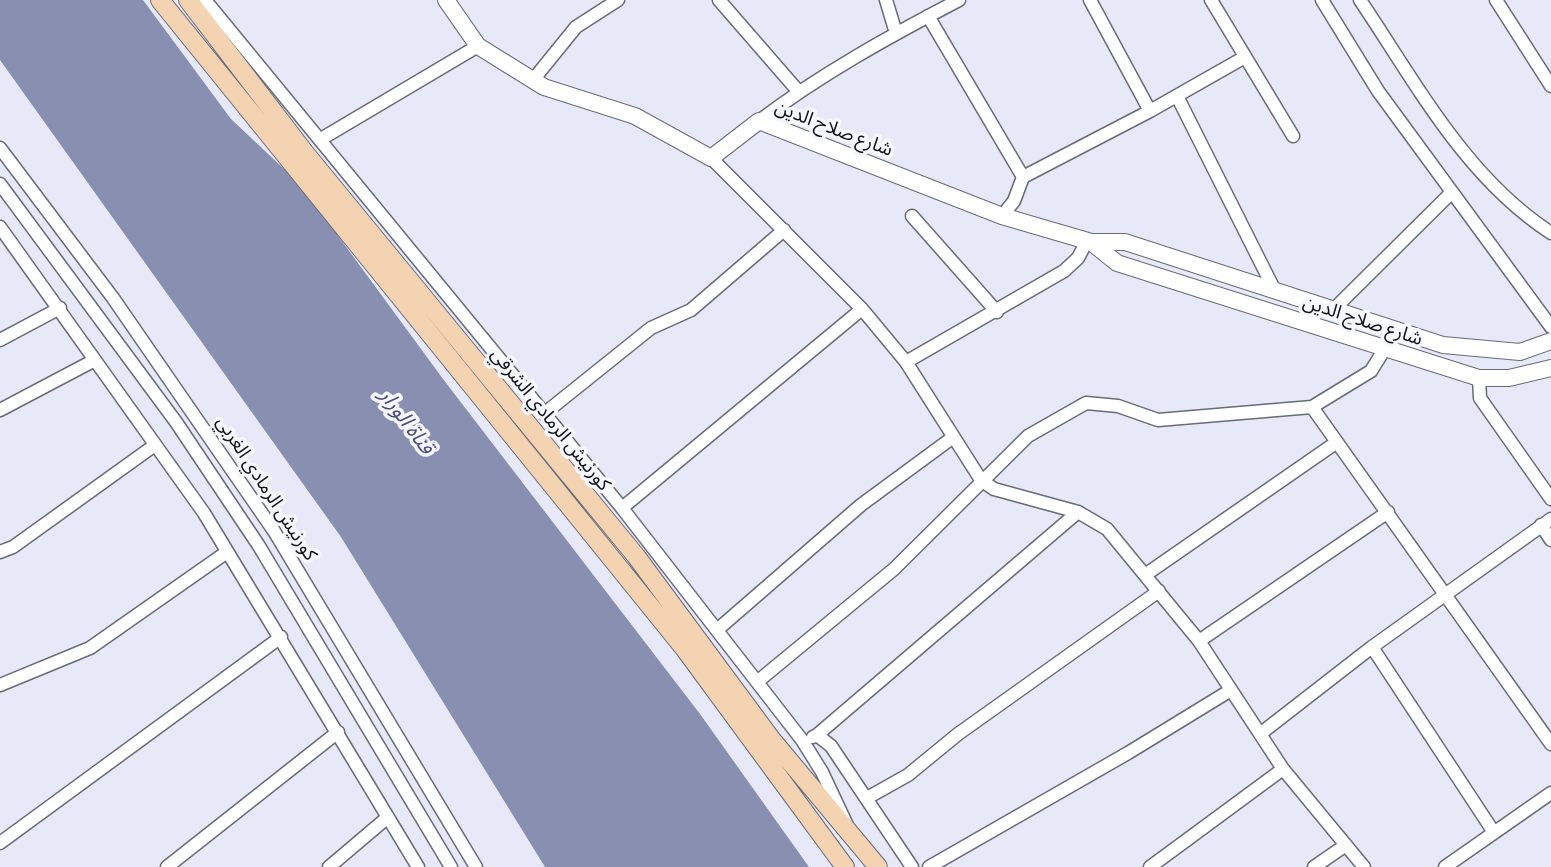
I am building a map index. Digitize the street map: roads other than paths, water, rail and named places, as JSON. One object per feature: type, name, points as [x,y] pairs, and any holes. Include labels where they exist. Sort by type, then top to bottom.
[{"type":"main road","name":"كورنيش الرمادي الشرقي","points":[[160,0],[684,648],[845,867]]},
{"type":"main road","name":"كورنيش الرمادي الشرقي","points":[[188,0],[305,153],[636,556],[772,740],[878,867]]},
{"type":"street","points":[[205,0],[545,413],[717,629],[802,740],[822,772],[850,833]]},
{"type":"street","points":[[446,0],[478,46],[544,87],[635,116],[711,158],[862,309],[906,362],[981,480],[994,489],[1078,513],[1107,529],[1199,641],[1283,769],[1364,867]]},
{"type":"street","points":[[533,80],[576,27],[618,0]]},
{"type":"street","points":[[719,0],[798,91]]},
{"type":"street","points":[[886,0],[896,33]]},
{"type":"street","points":[[759,121],[798,91],[896,33],[959,0]]},
{"type":"street","points":[[1090,0],[1150,111]]},
{"type":"street","points":[[1210,0],[1293,136]]},
{"type":"street","points":[[1322,0],[1378,91],[1551,327]]},
{"type":"street","points":[[1360,0],[1473,165],[1517,208],[1551,233]]},
{"type":"street","points":[[1496,0],[1547,72],[1551,86]]},
{"type":"street","points":[[928,16],[1023,177]]},
{"type":"street","points":[[321,139],[478,46]]},
{"type":"street","points":[[1002,216],[1014,201],[1023,177],[1150,111],[1245,57]]},
{"type":"street","points":[[1177,96],[1275,291]]},
{"type":"street","name":"شارع صلاح الدين","points":[[711,158],[759,121],[1002,216],[1089,242],[1125,242],[1443,345],[1482,351],[1520,352],[1551,341]]},
{"type":"street","name":"كورنيش الرمادي الغربي","points":[[0,148],[113,298],[274,531],[476,867]]},
{"type":"street","name":"كورنيش الرمادي الغربي","points":[[0,184],[176,422],[259,546],[451,867]]},
{"type":"street","points":[[1334,310],[1451,193]]},
{"type":"street","points":[[912,216],[997,312]]},
{"type":"street","points":[[0,227],[60,309],[93,361],[155,444],[227,552],[281,637],[418,867]]},
{"type":"street","points":[[545,413],[651,328],[691,310],[784,230]]},
{"type":"street","points":[[906,362],[1064,271],[1078,258],[1089,242]]},
{"type":"street","name":"شارع صلاح الدين","points":[[1089,242],[1116,263],[1479,378],[1510,378],[1551,368]]},
{"type":"street","points":[[0,340],[60,309]]},
{"type":"street","points":[[622,508],[862,309]]},
{"type":"street","points":[[757,682],[894,569],[1028,436],[1086,404],[1118,406],[1158,420],[1311,407],[1371,371],[1384,350]]},
{"type":"street","points":[[0,410],[93,361]]},
{"type":"street","points":[[1479,378],[1480,398],[1551,499]]},
{"type":"street","points":[[1311,407],[1548,735]]},
{"type":"street","points":[[717,629],[861,505],[952,438]]},
{"type":"street","points":[[1145,575],[1337,442]]},
{"type":"street","points":[[0,552],[13,547],[155,444]]},
{"type":"street","points":[[1199,641],[1388,512]]},
{"type":"street","points":[[802,740],[817,735],[1078,513]]},
{"type":"street","points":[[1260,734],[1372,647],[1546,522],[1551,540]]},
{"type":"street","points":[[0,685],[90,648],[227,552]]},
{"type":"street","points":[[867,798],[908,775],[958,734],[1159,591]]},
{"type":"street","points":[[0,844],[281,637]]},
{"type":"street","points":[[1372,647],[1493,831]]},
{"type":"street","points":[[929,867],[1231,690]]},
{"type":"street","points":[[167,867],[338,732]]},
{"type":"street","points":[[817,735],[831,746],[912,867]]},
{"type":"street","points":[[1150,867],[1283,769]]},
{"type":"street","points":[[1445,867],[1551,793]]},
{"type":"street","points":[[427,826],[444,815]]},
{"type":"street","points":[[329,867],[388,817]]},
{"type":"street","points":[[1314,867],[1346,845]]},
{"type":"water","name":"قناة الورار","points":[[0,0],[143,0],[231,119],[300,184],[443,379],[700,714],[809,867],[545,867],[341,537],[0,60]]}]
